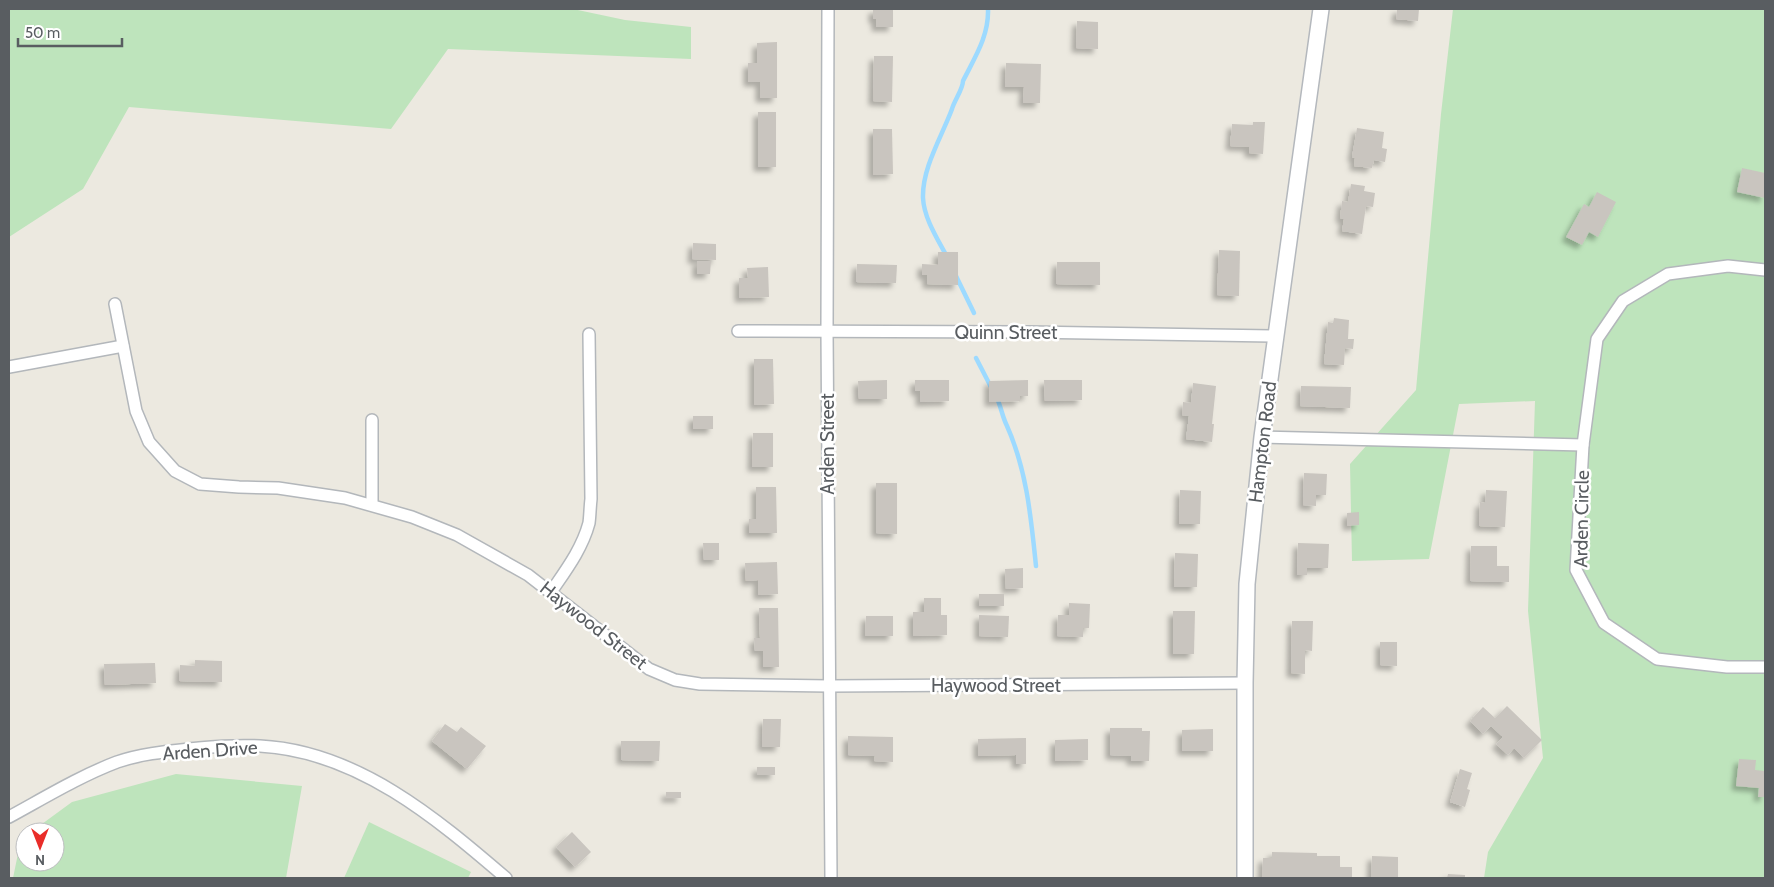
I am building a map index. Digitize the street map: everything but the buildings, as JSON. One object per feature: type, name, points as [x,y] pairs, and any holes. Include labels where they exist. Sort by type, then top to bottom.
[{"type":"main road","name":"Hampton Road","points":[[1245,878],[1246,584],[1275,336],[1321,9]]},
{"type":"street","name":"Arden Street","points":[[828,9],[827,331],[831,878]]},
{"type":"street","name":"Arden Circle","points":[[1765,270],[1728,266],[1668,274],[1624,301],[1597,339],[1583,445],[1576,570],[1604,623],[1657,659],[1727,667],[1765,666]]},
{"type":"street","name":"Haywood Street","points":[[115,304],[136,411],[149,442],[175,471],[200,484],[278,488],[345,498],[412,516],[457,535],[528,575],[649,669],[675,680],[700,684],[829,686],[1245,683]]},
{"type":"street","name":"Quinn Street","points":[[738,331],[1028,332],[1275,336]]},
{"type":"street","points":[[551,592],[574,558],[584,538],[589,522],[591,499],[589,334]]},
{"type":"street","points":[[9,367],[123,346]]},
{"type":"street","points":[[372,420],[372,504]]},
{"type":"street","name":"Arden Circle","points":[[1262,437],[1583,445]]},
{"type":"street","name":"Arden Drive","points":[[9,817],[82,778],[117,762],[141,756],[230,745],[262,746],[323,758],[355,770],[420,808],[506,878]]},
{"type":"green space","points":[[9,9],[573,9],[625,20],[691,27],[691,59],[448,49],[391,129],[129,107],[83,189],[9,237]]},
{"type":"green space","points":[[1453,9],[1765,9],[1765,878],[1484,878],[1488,852],[1543,758],[1528,611],[1535,401],[1459,404],[1429,559],[1352,561],[1350,464],[1416,390],[1441,114]]},
{"type":"green space","points":[[176,774],[302,786],[286,878],[13,878],[15,868],[15,872],[65,872],[65,822],[45,822],[72,802]]},
{"type":"green space","points":[[369,822],[471,872],[468,878],[344,878]]},
{"type":"waterway","points":[[946,255],[926,213],[923,198],[926,175],[933,152],[984,37],[988,9]]},
{"type":"waterway","points":[[956,276],[974,313]]},
{"type":"waterway","points":[[976,358],[991,387]]},
{"type":"waterway","points":[[996,396],[1014,443],[1024,477],[1036,566]]}]
